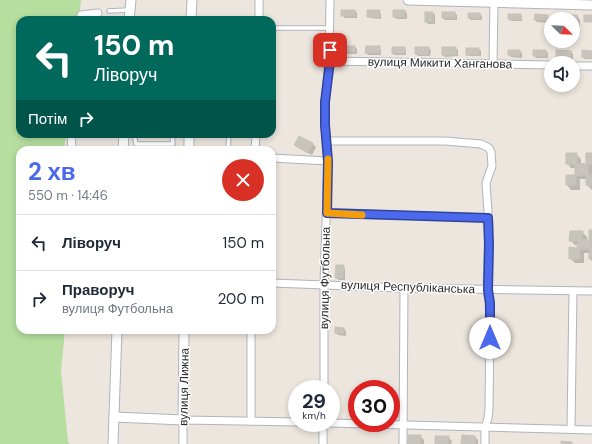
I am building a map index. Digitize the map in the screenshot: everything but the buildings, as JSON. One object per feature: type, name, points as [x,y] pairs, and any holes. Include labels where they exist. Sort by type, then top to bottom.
[{"type":"street","points":[[130,14],[131,0]]},
{"type":"street","points":[[191,16],[192,0]]},
{"type":"street","points":[[259,0],[259,16]]},
{"type":"street","name":"вулиця Футбольна","points":[[324,380],[324,284],[328,161],[325,102],[330,61],[330,0]]},
{"type":"street","points":[[408,0],[580,2],[592,5]]},
{"type":"street","points":[[493,64],[494,1]]},
{"type":"street","points":[[81,16],[98,13]]},
{"type":"street","name":"вулиця Микити Ханганова","points":[[330,61],[544,65]]},
{"type":"street","points":[[580,66],[592,66]]},
{"type":"street","points":[[327,141],[445,141],[481,144],[489,148],[491,152],[492,166],[486,183],[489,245],[488,290],[490,303],[489,409],[485,428],[485,444]]},
{"type":"street","points":[[276,158],[328,161]]},
{"type":"street","points":[[327,213],[488,218]]},
{"type":"street","name":"вулиця Республіканська","points":[[276,283],[404,288],[592,291]]},
{"type":"street","points":[[403,444],[404,288]]},
{"type":"street","points":[[571,430],[573,291]]},
{"type":"street","points":[[113,444],[117,334]]},
{"type":"street","name":"вулиця Лижна","points":[[183,444],[184,334]]},
{"type":"street","points":[[251,334],[251,421]]},
{"type":"street","points":[[114,416],[183,420],[288,422]]},
{"type":"street","points":[[340,423],[592,430]]},
{"type":"street","points":[[323,432],[323,444]]},
{"type":"lane","points":[[109,11],[130,14]]},
{"type":"lane","points":[[276,28],[330,28]]},
{"type":"lane","points":[[135,138],[136,144],[173,144],[172,138]]},
{"type":"green space","points":[[0,0],[81,0],[79,16],[16,16],[16,138],[66,138],[64,146],[16,146],[16,334],[65,334],[61,371],[68,442],[70,444],[0,444]]},
{"type":"slow traffic","points":[[328,159],[327,213],[362,215]]},
{"type":"route","points":[[330,50],[325,102],[328,161],[327,213],[488,218],[490,338]]}]
